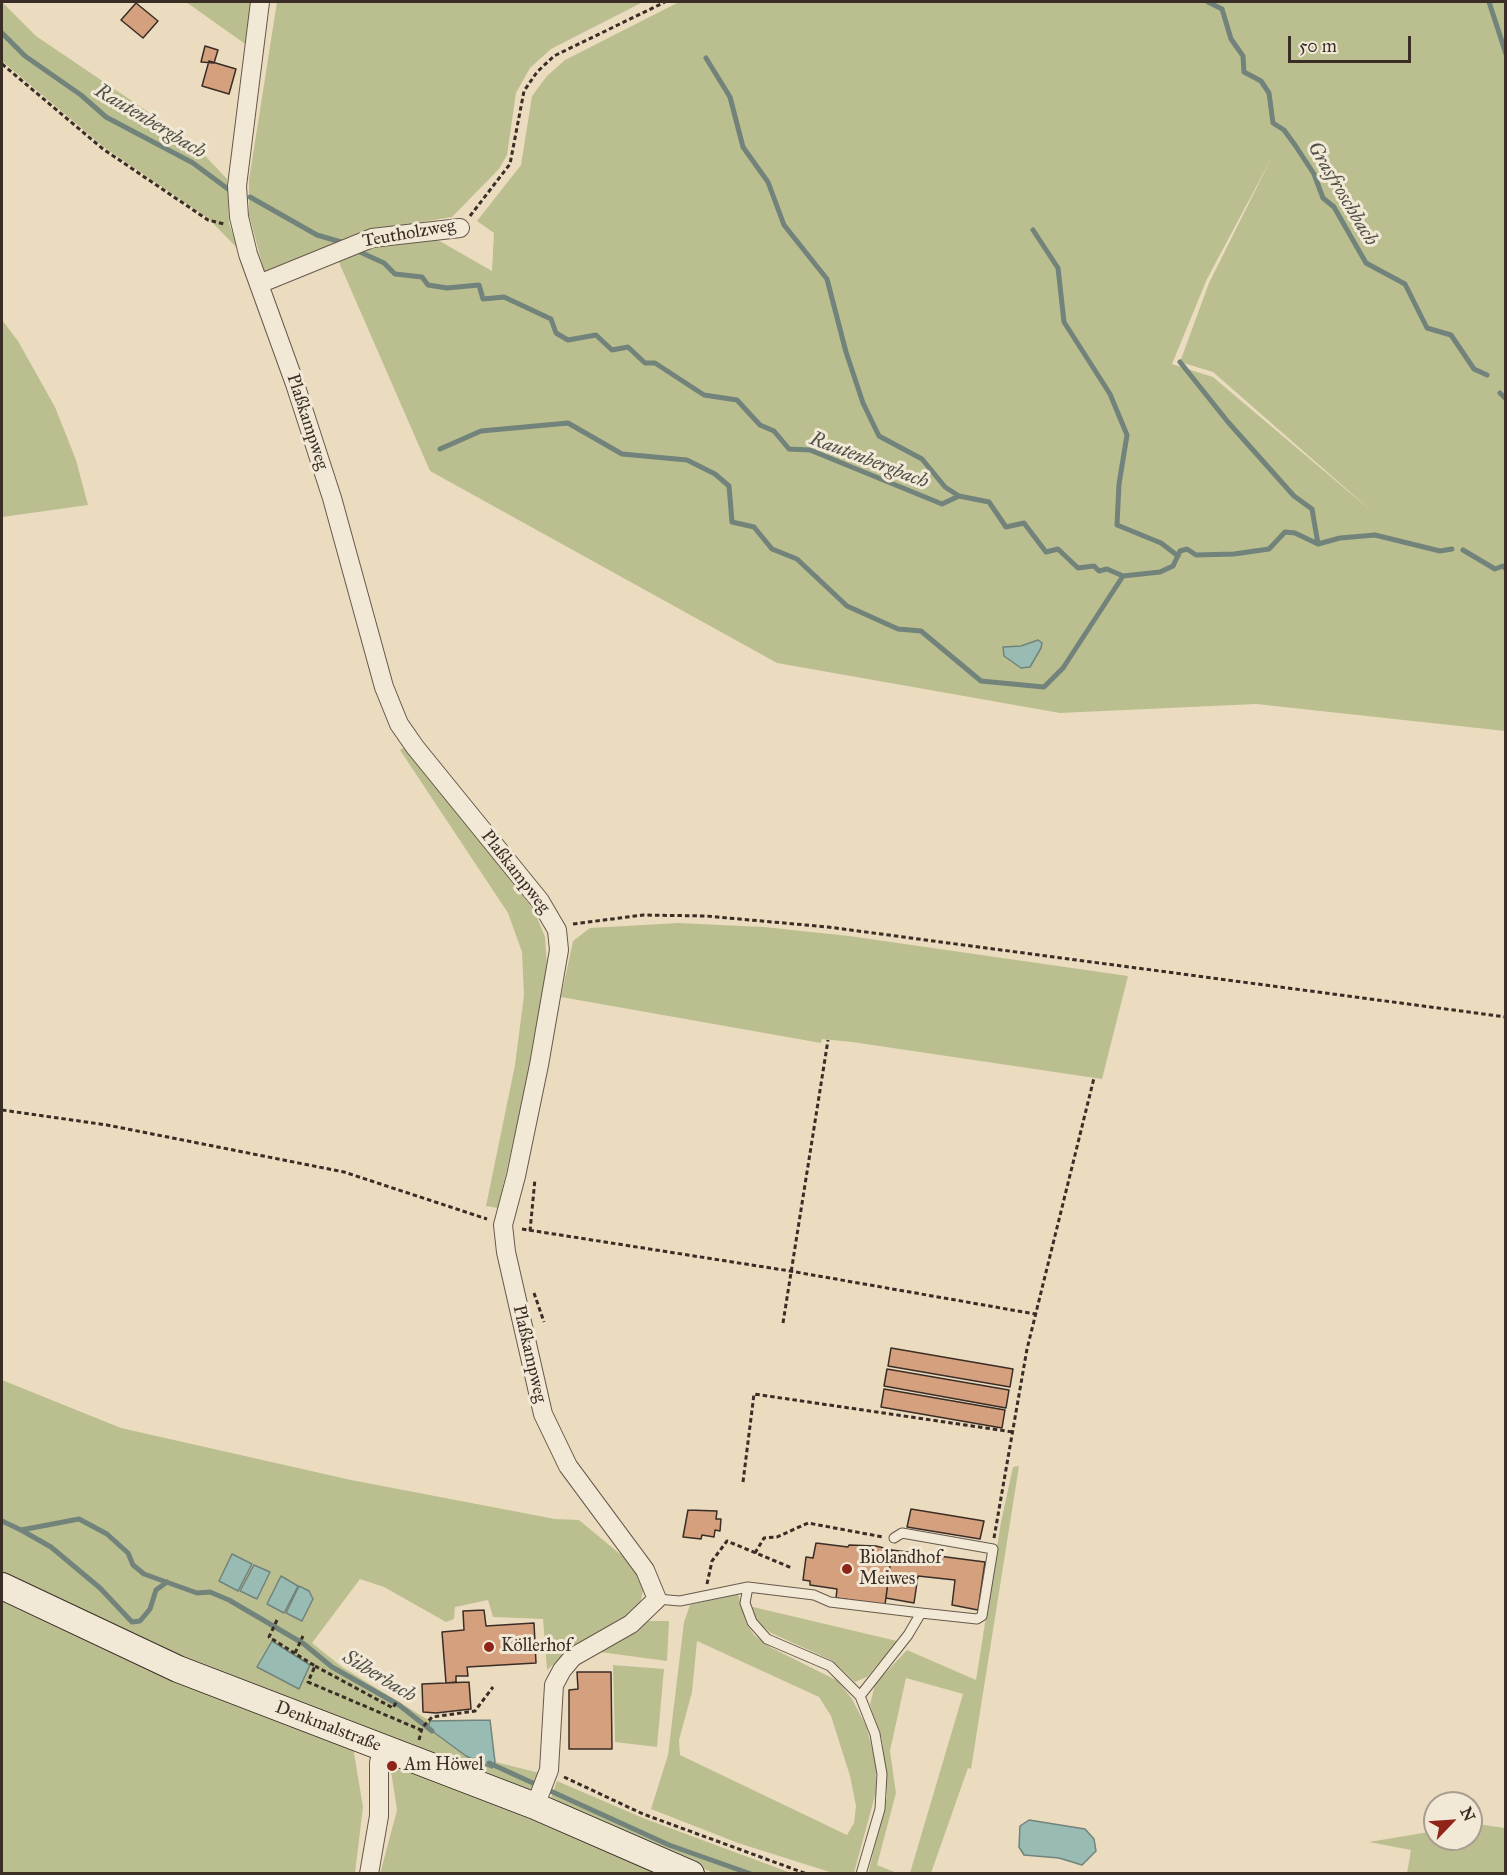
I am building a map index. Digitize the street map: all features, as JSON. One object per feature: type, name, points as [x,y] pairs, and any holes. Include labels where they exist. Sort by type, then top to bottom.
[{"type":"main road","name":"Denkmalstraße","points":[[2,1586],[178,1669],[382,1748],[542,1788],[691,1874]]},
{"type":"street","name":"Plaßkampweg","points":[[260,2],[237,186],[241,224],[259,284],[332,498],[391,707],[415,747],[540,900],[557,930],[559,950],[539,1065],[516,1176],[503,1225],[506,1252],[543,1414],[568,1466],[645,1570],[657,1599]]},
{"type":"street","name":"Teutholzweg","points":[[259,284],[372,237],[460,228]]},
{"type":"street","points":[[542,1788],[554,1684],[562,1670],[573,1657],[631,1624],[657,1599]]},
{"type":"street","points":[[369,1874],[380,1816],[379,1763],[382,1748]]},
{"type":"lane","points":[[657,1599],[680,1601],[748,1587],[814,1595],[830,1602],[977,1619],[982,1616],[993,1549],[902,1533],[894,1538]]},
{"type":"lane","points":[[748,1587],[745,1603],[752,1622],[767,1639],[830,1666],[860,1696],[875,1734],[882,1774],[879,1809],[861,1874]]},
{"type":"lane","points":[[860,1696],[908,1635],[921,1613]]},
{"type":"path","name":"Teutholzweg","points":[[460,228],[510,165],[524,91],[537,72],[554,56],[665,2]]},
{"type":"path","points":[[2,64],[103,149],[208,220],[225,224],[241,224]]},
{"type":"path","points":[[557,930],[581,921],[643,915],[706,916],[828,927],[1506,1017]]},
{"type":"path","points":[[783,1323],[828,1040]]},
{"type":"path","points":[[993,1549],[1035,1314],[1094,1078]]},
{"type":"path","points":[[2,1110],[192,1140],[344,1172],[423,1196],[503,1225]]},
{"type":"path","points":[[522,1229],[1035,1314]]},
{"type":"path","points":[[743,1482],[754,1394],[1013,1432]]},
{"type":"path","points":[[755,1553],[764,1538],[777,1537],[808,1523],[894,1538]]},
{"type":"path","points":[[704,1595],[712,1561],[727,1541],[792,1568]]},
{"type":"path","points":[[277,1620],[269,1637],[315,1666],[385,1704],[394,1707],[397,1701]]},
{"type":"path","points":[[295,1653],[303,1636]]},
{"type":"path","points":[[315,1666],[308,1682],[370,1710],[381,1712],[422,1729]]},
{"type":"path","points":[[420,1739],[426,1721],[432,1717],[476,1711],[493,1687]]},
{"type":"path","points":[[381,1712],[385,1704]]},
{"type":"path","points":[[542,1788],[644,1814],[807,1874]]},
{"type":"green space","points":[[2,2],[36,36],[191,141],[227,179],[229,223],[238,249],[209,219],[105,148],[2,61]]},
{"type":"green space","points":[[186,2],[253,2],[248,46]]},
{"type":"green space","points":[[277,2],[643,2],[551,49],[530,68],[516,93],[507,155],[499,169],[452,217],[410,224],[492,271],[494,233],[477,221],[521,165],[532,96],[547,76],[565,60],[679,2],[1505,2],[1505,731],[1256,704],[1060,713],[777,663],[430,471],[338,260],[265,274],[249,215],[249,180]],"holes":[[[1271,159],[1209,283],[1180,362],[1213,372],[1375,514],[1213,377],[1172,364],[1207,279]]]},
{"type":"green space","points":[[2,320],[18,341],[55,407],[76,460],[88,505],[2,517]]},
{"type":"green space","points":[[405,747],[534,910],[545,937],[547,967],[531,1062],[498,1208],[486,1206],[515,1065],[524,995],[522,952],[508,913],[400,750]]},
{"type":"green space","points":[[678,923],[764,927],[849,936],[1128,976],[1102,1079],[852,1042],[822,1039],[821,1043],[561,997],[573,941],[590,928]]},
{"type":"green space","points":[[2,1380],[121,1428],[351,1480],[555,1519],[579,1520],[626,1559],[630,1558],[644,1586],[640,1604],[633,1615],[576,1644],[547,1670],[543,1619],[493,1617],[488,1600],[455,1607],[454,1619],[446,1622],[384,1587],[360,1579],[312,1643],[342,1667],[430,1721],[428,1728],[492,1768],[495,1762],[540,1773],[533,1788],[526,1791],[354,1722],[153,1648],[2,1579]]},
{"type":"green space","points":[[1019,1466],[971,1769],[968,1768],[931,1873],[910,1873],[963,1694],[906,1678],[890,1751],[896,1793],[877,1865],[897,1873],[868,1874],[887,1796],[882,1739],[870,1705],[875,1684],[907,1650],[976,1680],[1001,1522],[1013,1467]]},
{"type":"green space","points":[[738,1594],[746,1623],[754,1635],[770,1647],[838,1681],[852,1699],[866,1726],[876,1763],[876,1792],[854,1873],[833,1873],[738,1843],[651,1809],[668,1755],[684,1622],[690,1605]],"holes":[[[697,1641],[819,1697],[831,1716],[850,1776],[856,1806],[854,1823],[847,1835],[680,1755],[679,1740],[692,1692]]]},
{"type":"green space","points":[[2,1601],[353,1747],[363,1807],[355,1873],[2,1873]]},
{"type":"green space","points":[[749,1606],[897,1641],[867,1677],[855,1682],[833,1661],[771,1633],[755,1620]]},
{"type":"green space","points":[[649,1621],[669,1621],[667,1661],[592,1651]]},
{"type":"green space","points":[[613,1665],[664,1669],[657,1747],[615,1742]]},
{"type":"green space","points":[[402,1769],[449,1784],[656,1873],[380,1874],[397,1810],[391,1771]]},
{"type":"green space","points":[[557,1781],[643,1818],[791,1873],[714,1873],[549,1804]]},
{"type":"green space","points":[[1483,1825],[1505,1828],[1505,1873],[1407,1873],[1411,1850],[1369,1842],[1423,1833],[1423,1851],[1483,1851]]},
{"type":"water","points":[[1038,640],[1042,643],[1041,648],[1030,667],[1021,668],[1004,656],[1003,647],[1021,646]]},
{"type":"water","points":[[232,1554],[252,1564],[238,1591],[219,1581]]},
{"type":"water","points":[[254,1565],[270,1572],[257,1599],[240,1591]]},
{"type":"water","points":[[281,1576],[298,1586],[284,1613],[267,1604]]},
{"type":"water","points":[[299,1586],[309,1591],[313,1599],[302,1621],[286,1613]]},
{"type":"water","points":[[272,1641],[310,1665],[299,1689],[257,1667]]},
{"type":"water","points":[[490,1720],[495,1762],[492,1768],[466,1756],[428,1728],[430,1721]]},
{"type":"water","points":[[1029,1820],[1085,1829],[1094,1839],[1096,1851],[1082,1865],[1059,1858],[1024,1855],[1019,1847],[1020,1826]]},
{"type":"building","points":[[136,3],[158,21],[143,38],[121,20]]},
{"type":"building","points":[[205,46],[218,50],[214,63],[201,62]]},
{"type":"building","points":[[209,61],[236,69],[229,94],[202,86]]},
{"type":"building","points":[[891,1348],[1013,1369],[1010,1387],[888,1366]]},
{"type":"building","points":[[887,1369],[1009,1390],[1006,1408],[884,1386]]},
{"type":"building","points":[[884,1389],[1005,1410],[1002,1428],[881,1407]]},
{"type":"building","points":[[911,1509],[984,1521],[980,1539],[907,1527]]},
{"type":"building","points":[[688,1510],[717,1511],[716,1519],[721,1519],[720,1531],[715,1530],[714,1537],[702,1535],[701,1539],[683,1537]]},
{"type":"building","name":"Biolandhof Meiwes","points":[[816,1543],[848,1547],[849,1545],[876,1546],[892,1550],[885,1605],[836,1598],[837,1589],[810,1585],[810,1581],[803,1580],[806,1557],[813,1558]]},
{"type":"building","points":[[892,1550],[985,1562],[978,1610],[952,1605],[955,1580],[918,1576],[914,1603],[886,1598]]},
{"type":"building","name":"Köllerhof","points":[[484,1610],[486,1626],[534,1623],[536,1663],[467,1667],[468,1676],[456,1676],[456,1682],[446,1683],[442,1632],[464,1630],[463,1611]]},
{"type":"building","points":[[577,1672],[611,1672],[612,1749],[569,1749],[569,1690],[578,1689]]},
{"type":"building","points":[[469,1682],[471,1709],[436,1713],[423,1712],[422,1684]]},
{"type":"waterway","name":"Grasfroschbach","points":[[1208,2],[1222,9],[1231,39],[1243,56],[1244,72],[1261,81],[1269,93],[1273,123],[1284,130],[1295,145],[1314,174],[1323,198],[1334,207],[1366,263],[1405,284],[1427,328],[1451,335],[1474,369],[1487,375]]},
{"type":"waterway","points":[[1489,2],[1506,54]]},
{"type":"waterway","name":"Rautenbergbach","points":[[2,33],[25,56],[81,95],[106,117],[193,163],[228,189]]},
{"type":"waterway","points":[[706,58],[730,97],[743,147],[768,182],[784,225],[827,279],[846,352],[863,403],[879,436],[922,459],[945,487],[959,496]]},
{"type":"waterway","name":"Rautenbergbach","points":[[250,197],[317,235],[341,242]]},
{"type":"waterway","points":[[1033,230],[1058,268],[1064,322],[1110,394],[1127,435],[1119,484],[1117,525],[1161,543],[1178,556]]},
{"type":"waterway","name":"Rautenbergbach","points":[[360,252],[384,263],[395,274],[422,277],[428,285],[447,288],[479,285],[483,299],[504,297],[551,319],[556,333],[568,340],[596,335],[612,350],[628,347],[645,363],[655,363],[704,395],[737,400],[760,425],[774,431],[789,449],[810,450],[942,504],[959,496],[989,502],[1006,527],[1024,523],[1046,552],[1058,549],[1078,568],[1094,566],[1099,571],[1107,569],[1123,576],[1160,572],[1173,566],[1180,551],[1187,549],[1196,555],[1234,554],[1269,549],[1285,532],[1295,533],[1318,544],[1340,538],[1375,535],[1440,551],[1452,549]]},
{"type":"waterway","points":[[1180,362],[1228,422],[1294,496],[1312,509],[1318,544]]},
{"type":"waterway","name":"Grasfroschbach","points":[[1500,393],[1506,399]]},
{"type":"waterway","points":[[440,449],[481,431],[568,423],[622,454],[687,460],[715,474],[729,486],[732,522],[754,527],[772,549],[797,559],[847,606],[898,629],[921,631],[981,681],[1044,687],[1063,668],[1123,576]]},
{"type":"waterway","name":"Rautenbergbach","points":[[1463,550],[1495,569],[1503,566],[1506,569]]},
{"type":"waterway","name":"Silberbach","points":[[2,1521],[21,1530],[79,1519],[107,1534],[128,1553],[133,1565],[144,1574],[197,1593],[210,1592],[229,1600],[304,1644],[332,1667],[399,1705],[432,1731]]},
{"type":"waterway","points":[[21,1530],[51,1547],[100,1588],[132,1622],[140,1621],[150,1609],[156,1590],[167,1582]]},
{"type":"waterway","name":"Silberbach","points":[[489,1763],[669,1845],[751,1874]]},
{"type":"place","name":"Biolandhof Meiwes","points":[[847,1569]]},
{"type":"place","name":"Köllerhof","points":[[489,1647]]},
{"type":"place","name":"Am Höwel","points":[[392,1766]]}]
